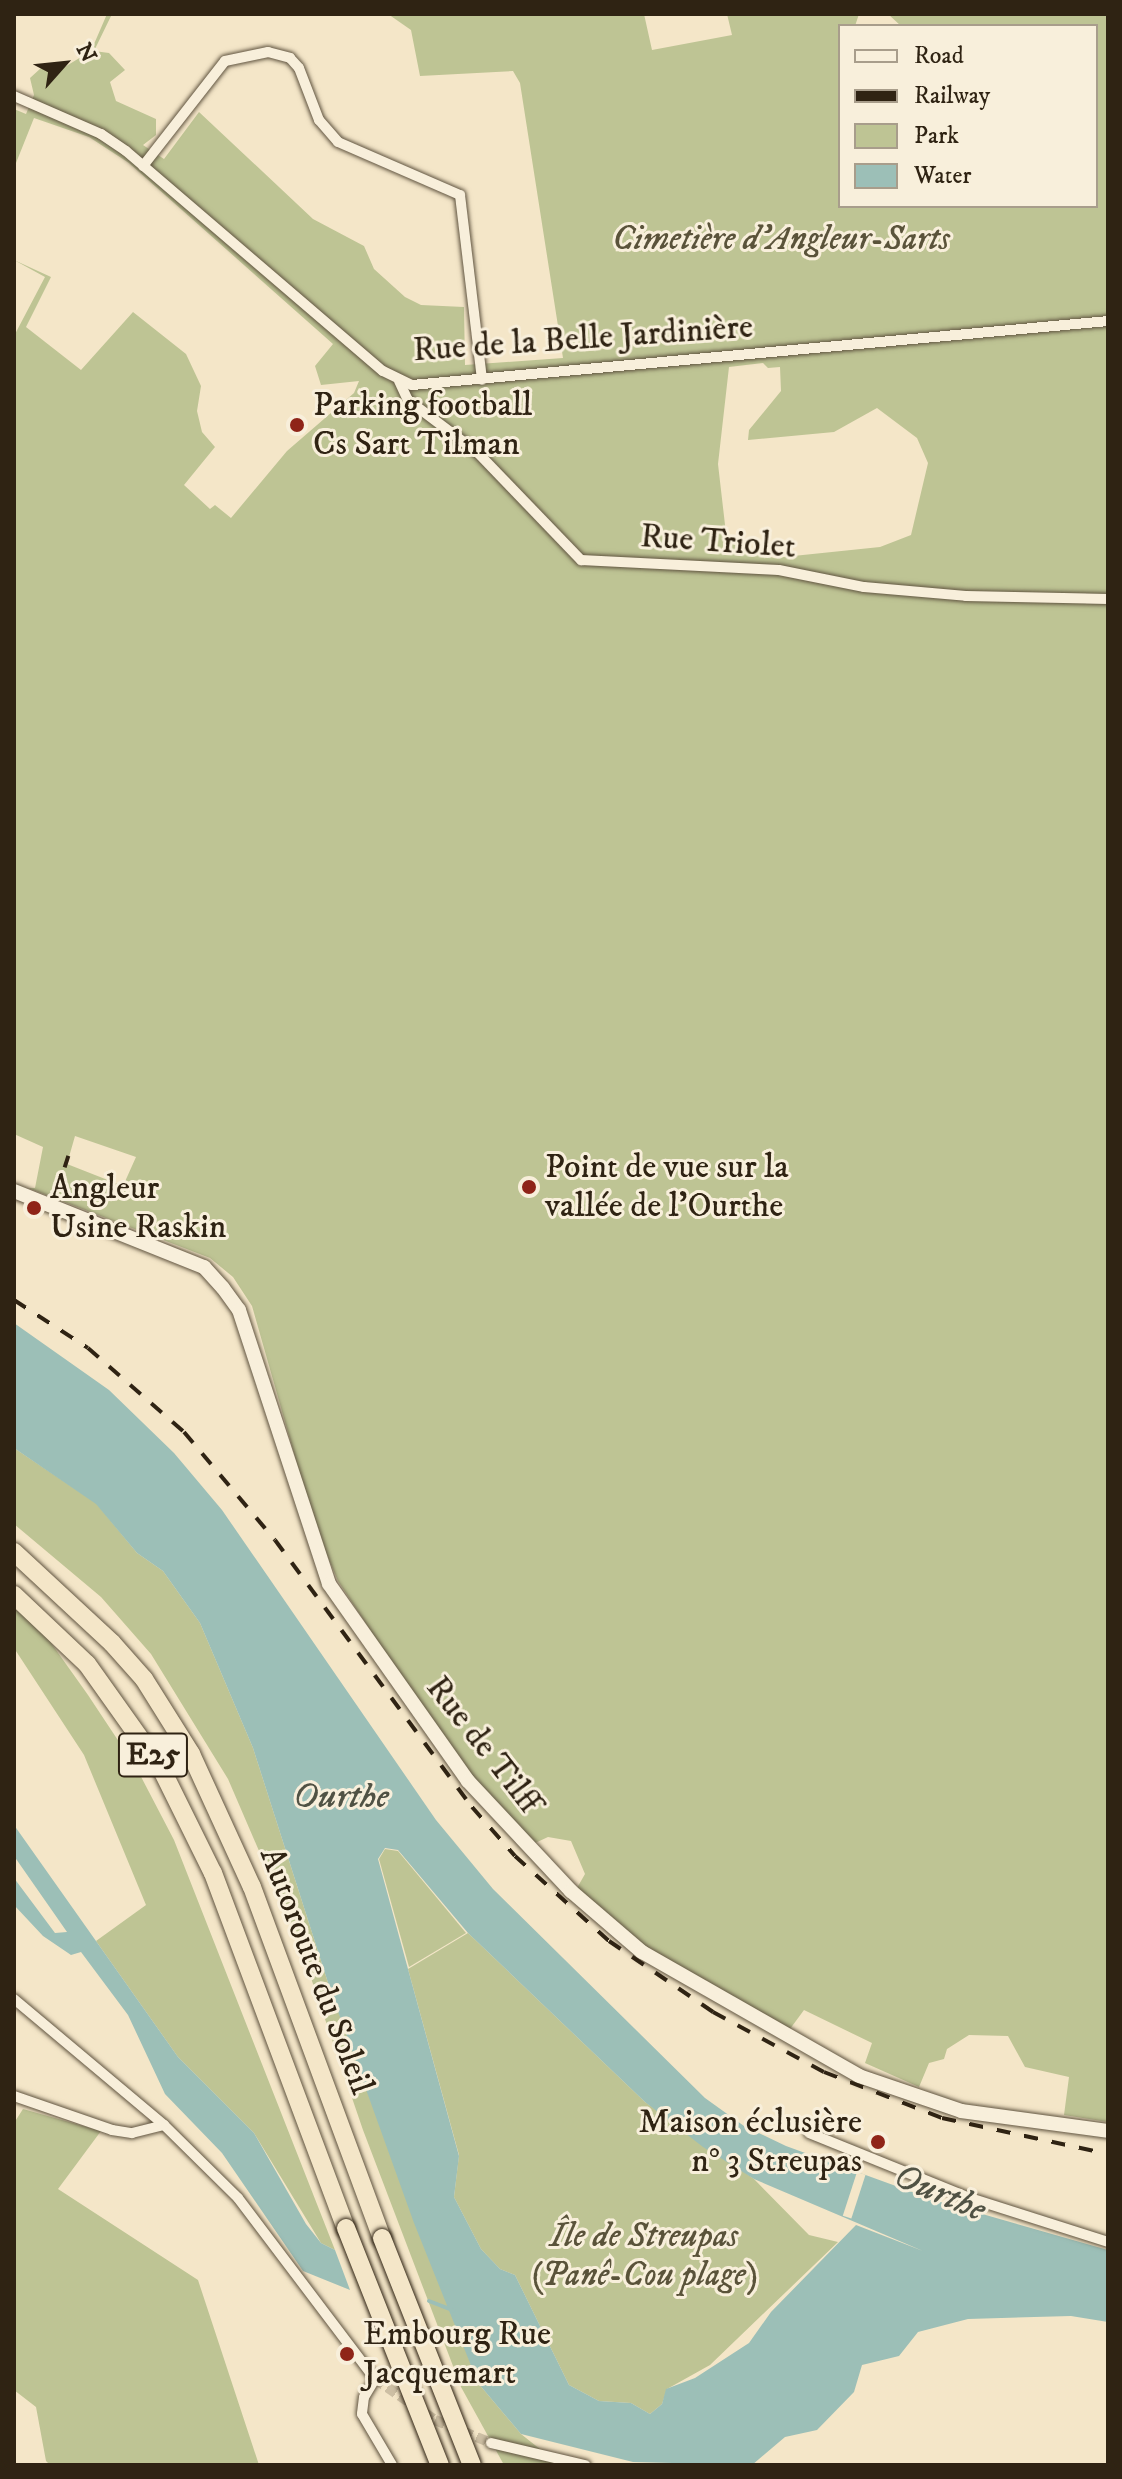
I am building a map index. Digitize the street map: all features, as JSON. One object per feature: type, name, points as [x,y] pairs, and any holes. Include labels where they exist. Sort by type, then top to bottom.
[{"type":"highway","name":"Autoroute du Soleil","points":[[14,1552],[112,1643],[144,1679],[191,1754],[252,1887],[382,2238],[472,2465]]},
{"type":"highway","name":"Autoroute du Soleil","points":[[14,1595],[87,1664],[161,1768],[213,1873],[346,2228],[440,2465]]},
{"type":"main road","name":"Rue de Tilff","points":[[14,1191],[204,1267],[223,1288],[239,1310],[329,1584],[468,1781],[571,1891],[642,1952],[859,2076],[975,2114],[1108,2131]]},
{"type":"street","points":[[143,166],[225,61],[268,52],[290,58],[299,68],[319,120],[338,142],[460,195],[482,380]]},
{"type":"street","name":"Rue de la Belle Jardinière","points":[[14,96],[101,134],[399,381],[424,386],[1108,321]]},
{"type":"street","name":"Rue Triolet","points":[[399,381],[408,400],[478,453],[581,560],[779,570],[864,587],[966,596],[1108,599]]},
{"type":"street","points":[[14,1999],[164,2125],[238,2198],[375,2379],[364,2397],[362,2414],[392,2465]]},
{"type":"street","points":[[14,2096],[112,2130],[132,2133],[164,2125]]},
{"type":"street","points":[[809,2133],[970,2198],[1108,2242]]},
{"type":"street","points":[[491,2443],[585,2465]]},
{"type":"green space","name":"Cimetière d'Angleur-Sarts","points":[[107,14],[112,14],[94,51],[109,53],[125,70],[110,82],[116,101],[156,119],[156,135],[143,145],[164,159],[199,112],[313,219],[364,246],[374,269],[405,297],[421,305],[464,307],[465,365],[563,358],[520,83],[513,71],[420,76],[411,30],[388,14],[644,14],[652,50],[732,35],[727,14],[859,14],[856,24],[838,24],[838,208],[1098,208],[1098,24],[899,24],[888,14],[1108,14],[1108,2122],[1064,2115],[1069,2077],[1025,2067],[1008,2036],[969,2035],[947,2049],[944,2059],[929,2063],[919,2087],[865,2063],[872,2043],[804,2010],[790,2029],[644,1947],[577,1888],[585,1874],[571,1841],[548,1837],[533,1844],[459,1765],[338,1581],[315,1527],[252,1306],[233,1277],[210,1258],[28,1188],[35,1188],[43,1147],[14,1134],[14,336],[45,277],[14,260],[51,277],[26,327],[81,370],[133,312],[186,354],[201,386],[197,411],[202,432],[215,447],[184,485],[210,509],[215,505],[231,518],[287,451],[354,393],[359,381],[321,385],[315,366],[333,344],[129,163],[89,137],[34,118],[14,168],[14,109],[26,114],[34,95],[30,78],[41,68],[58,71],[91,51]],"holes":[[[763,363],[768,368],[780,367],[781,391],[749,430],[748,440],[834,432],[877,408],[917,438],[928,463],[911,535],[880,547],[774,558],[727,542],[718,464],[729,367]],[[75,1136],[136,1157],[123,1186],[67,1164]]]},
{"type":"green space","points":[[14,1448],[96,1503],[137,1553],[163,1571],[200,1623],[253,1748],[331,1992],[478,2383],[521,2434],[560,2465],[504,2465],[461,2387],[363,2130],[300,1946],[228,1779],[151,1654],[101,1597],[14,1524]]},
{"type":"green space","points":[[14,1608],[39,1626],[88,1695],[137,1769],[174,1840],[335,2250],[321,2243],[254,2133],[178,2057],[96,1941],[146,1905],[84,1755],[14,1648]]},
{"type":"green space","points":[[385,1849],[398,1851],[466,1933],[409,1967],[379,1859]]},
{"type":"green space","name":"Île de Streupas (Panê-Cou plage)","points":[[468,1933],[645,2102],[754,2179],[809,2235],[838,2242],[710,2365],[667,2389],[662,2404],[650,2414],[631,2403],[599,2401],[569,2385],[515,2275],[500,2269],[481,2249],[454,2197],[459,2155],[408,1969]]},
{"type":"green space","points":[[23,2109],[101,2131],[58,2189],[198,2280],[259,2465],[50,2465],[46,2461],[36,2407],[14,2390],[14,2123]]},
{"type":"water","name":"Ourthe","points":[[14,1323],[109,1390],[174,1453],[222,1510],[436,1820],[493,1889],[705,2098],[744,2126],[786,2146],[937,2201],[1108,2250],[1108,2322],[1071,2316],[968,2319],[918,2332],[899,2356],[862,2365],[854,2392],[817,2430],[785,2437],[752,2465],[633,2462],[521,2434],[478,2383],[414,2223],[331,1992],[253,1748],[200,1623],[163,1571],[137,1553],[96,1504],[14,1448]],"holes":[[[385,1848],[398,1850],[468,1933],[645,2102],[703,2147],[754,2179],[923,2251],[856,2225],[771,2312],[749,2343],[695,2378],[666,2389],[662,2404],[650,2414],[631,2403],[599,2401],[569,2385],[515,2275],[500,2269],[481,2249],[454,2197],[459,2156],[378,1859]]]},
{"type":"water","points":[[14,1825],[178,2057],[254,2133],[306,2224],[321,2243],[335,2250],[350,2290],[303,2271],[222,2153],[165,2094],[128,2015],[81,1952],[71,1955],[43,1936],[14,1905],[14,1878],[55,1933],[67,1932],[14,1856]]},
{"type":"pier","points":[[857,2172],[866,2175],[851,2219],[843,2216]]},
{"type":"waterway","points":[[429,2301],[453,2310]]},
{"type":"tunnel","points":[[375,2379],[435,2420],[491,2443]]},
{"type":"railway","points":[[56,1194],[68,1156]]},
{"type":"railway","points":[[14,1300],[88,1348],[184,1432],[275,1540],[472,1807],[515,1856],[609,1941],[713,2012],[824,2072],[942,2118],[1108,2154]]},
{"type":"place","name":"Parking football Cs Sart Tilman","points":[[297,425]]},
{"type":"place","name":"Point de vue sur la vallée de l'Ourthe","points":[[529,1187]]},
{"type":"place","name":"Angleur Usine Raskin","points":[[34,1208]]},
{"type":"place","name":"Maison éclusière n° 3 Streupas","points":[[878,2142]]},
{"type":"place","name":"Embourg Rue Jacquemart","points":[[347,2354]]}]
